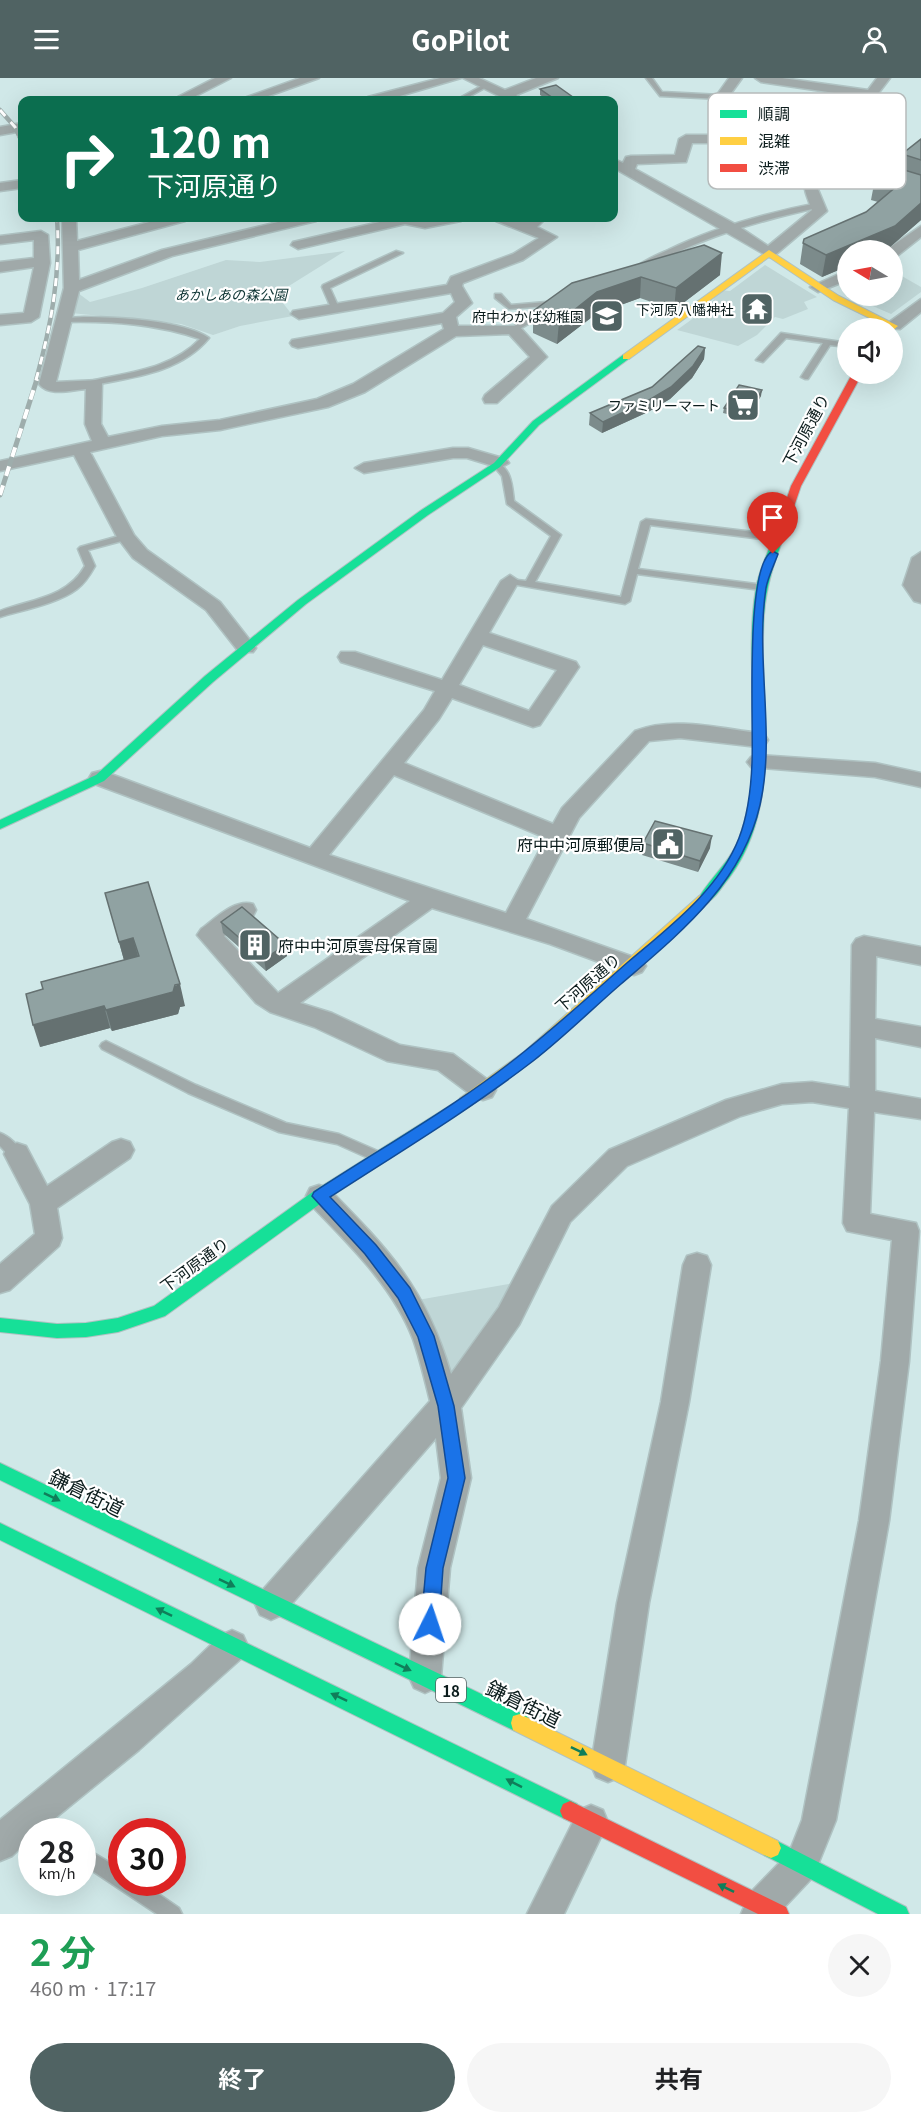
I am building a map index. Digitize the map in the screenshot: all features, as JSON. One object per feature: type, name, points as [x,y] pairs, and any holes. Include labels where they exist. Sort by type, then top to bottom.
[{"type":"street","points":[[187,96],[225,78]]},
{"type":"street","points":[[286,78],[307,80]]},
{"type":"street","points":[[388,96],[455,78]]},
{"type":"street","points":[[469,78],[509,96]]},
{"type":"street","points":[[512,96],[531,82],[552,78]]},
{"type":"street","points":[[724,93],[736,78]]},
{"type":"street","points":[[761,78],[822,89],[861,93]]},
{"type":"street","points":[[872,93],[884,78]]},
{"type":"street","points":[[263,96],[307,80]]},
{"type":"street","points":[[0,131],[18,128]]},
{"type":"street","points":[[628,171],[632,160],[681,159],[686,139],[708,139]]},
{"type":"street","points":[[618,165],[730,227],[818,287],[874,318]]},
{"type":"street","points":[[0,187],[18,185]]},
{"type":"street","points":[[0,825],[100,778],[246,648],[302,602],[424,513],[498,464],[536,423],[818,215],[820,211],[811,189]]},
{"type":"street","points":[[69,222],[72,288],[66,320],[47,384],[50,387],[94,383],[93,424],[103,445]]},
{"type":"street","points":[[70,248],[153,222]]},
{"type":"street","points":[[72,288],[167,253],[295,222]]},
{"type":"street","points":[[298,245],[396,222]]},
{"type":"street","points":[[415,222],[425,224],[435,222]]},
{"type":"street","points":[[0,466],[162,431],[280,414],[322,403],[359,388],[450,324],[454,309],[464,303],[455,288],[456,280],[518,257],[549,237],[532,223]]},
{"type":"street","points":[[903,244],[921,230]]},
{"type":"street","points":[[0,240],[41,235],[42,261],[32,316],[0,320]]},
{"type":"street","points":[[0,267],[42,261]]},
{"type":"street","points":[[818,287],[837,279]]},
{"type":"street","points":[[298,314],[455,288]]},
{"type":"street","points":[[361,303],[377,330]]},
{"type":"street","points":[[903,319],[921,304]]},
{"type":"street","points":[[298,343],[377,330],[450,324],[470,328],[513,329],[539,357],[486,398],[514,405]]},
{"type":"street","name":"下河原通り","points":[[0,1324],[45,1330],[86,1330],[138,1320],[159,1311],[319,1196],[483,1090],[529,1056],[634,966],[699,905],[728,870],[745,839],[754,803],[758,751],[757,659],[761,587],[796,486],[852,384]]},
{"type":"street","points":[[80,450],[126,537],[140,554],[213,606],[246,648]]},
{"type":"street","points":[[376,470],[453,453],[468,453],[498,464]]},
{"type":"street","points":[[921,558],[912,585],[921,597]]},
{"type":"street","points":[[315,857],[432,714],[477,636],[520,583]]},
{"type":"street","points":[[348,657],[446,688],[533,720],[569,667],[477,636]]},
{"type":"street","points":[[512,923],[557,834],[582,798],[647,732],[669,731],[758,751],[921,780]]},
{"type":"street","points":[[390,765],[557,834]]},
{"type":"street","points":[[100,778],[429,898],[607,954],[634,966]]},
{"type":"street","points":[[279,1005],[429,898]]},
{"type":"street","points":[[245,910],[209,935],[264,996],[279,1005],[323,1020],[396,1054],[444,1061],[483,1090]]},
{"type":"street","points":[[0,1531],[767,1911],[801,1865],[819,1820],[874,1521],[914,1232],[856,1223],[862,1098],[864,945],[921,956]]},
{"type":"street","points":[[863,1026],[921,1037]]},
{"type":"street","points":[[271,1604],[446,1406],[509,1316],[561,1214],[618,1158],[735,1107],[782,1094],[812,1092],[921,1109]]},
{"type":"street","points":[[0,1281],[49,1238],[43,1203],[9,1146]]},
{"type":"street","points":[[43,1203],[121,1150]]},
{"type":"street","points":[[319,1196],[370,1249],[404,1293],[426,1336],[446,1406],[456,1478],[435,1568],[425,1677]]},
{"type":"street","points":[[608,1765],[633,1603],[675,1402],[697,1265]]},
{"type":"street","name":"鎌倉街道","points":[[0,1471],[608,1765],[892,1913]]},
{"type":"street","points":[[44,1818],[127,1738],[202,1675],[232,1646]]},
{"type":"street","points":[[544,1914],[591,1822]]},
{"type":"street","points":[[0,1844],[18,1835]]},
{"type":"lane","points":[[650,78],[660,94],[708,96]]},
{"type":"lane","points":[[466,96],[487,85]]},
{"type":"lane","points":[[633,271],[707,234],[774,214],[818,205]]},
{"type":"lane","points":[[335,308],[326,287],[399,253]]},
{"type":"lane","points":[[498,296],[509,307],[566,301],[513,329]]},
{"type":"lane","points":[[66,320],[101,319],[174,326],[205,338],[196,350],[174,364],[94,383]]},
{"type":"lane","points":[[760,360],[784,335],[837,343]]},
{"type":"lane","points":[[805,377],[828,342]]},
{"type":"lane","points":[[498,464],[506,475],[510,502],[556,535],[520,583],[625,601],[646,522],[779,538]]},
{"type":"lane","points":[[0,614],[74,589],[87,574],[90,566],[83,549],[126,537]]},
{"type":"lane","points":[[633,571],[761,587]]},
{"type":"lane","points":[[106,1046],[192,1089],[284,1128],[339,1139],[378,1158]]},
{"type":"lane","points":[[146,1896],[173,1914]]},
{"type":"green space","name":"あかしあの森公園","points":[[345,251],[276,294],[293,316],[240,326],[213,335],[181,324],[71,313],[78,293],[90,302],[142,288],[226,260],[260,262]]},
{"type":"green space","points":[[765,265],[817,297],[804,302],[808,309],[783,319],[775,317],[757,335],[738,346],[677,330],[709,307],[719,290],[730,291]]},
{"type":"green space","points":[[903,277],[921,287],[921,292],[903,305]]},
{"type":"green space","points":[[873,306],[902,306],[891,314]]},
{"type":"green space","points":[[520,1282],[504,1315],[442,1383],[412,1301]]},
{"type":"building","points":[[556,85],[571,96],[550,96],[540,89]]},
{"type":"building","points":[[921,139],[921,160],[906,155],[906,151]]},
{"type":"building","points":[[906,170],[921,175],[921,203],[895,226],[862,240],[837,240],[837,250],[826,255],[803,243],[804,239],[866,212],[893,189],[906,189]]},
{"type":"building","points":[[704,245],[722,253],[676,288],[641,277],[597,292],[559,322],[533,311],[572,283]]},
{"type":"building","points":[[760,299],[767,305],[756,308],[749,302]]},
{"type":"building","points":[[698,346],[705,348],[693,366],[671,387],[603,422],[590,413],[652,387]]},
{"type":"building","name":"ファミリーマート","points":[[739,385],[762,390],[748,413],[724,408]]},
{"type":"building","points":[[655,821],[712,836],[700,861],[643,843]]},
{"type":"building","points":[[148,882],[180,984],[175,985],[173,992],[106,1010],[104,1006],[33,1025],[26,994],[43,989],[41,982],[139,956],[133,938],[119,942],[105,893]]},
{"type":"building","points":[[242,907],[286,945],[264,959],[221,922]]},
{"type":"railway","points":[[0,110],[18,133]]},
{"type":"railway","points":[[36,380],[54,300],[58,259],[57,222]]},
{"type":"railway","points":[[0,495],[37,379]]},
{"type":"traffic: fast","points":[[0,825],[100,778],[209,679],[302,602],[424,513],[497,465],[536,423],[626,357]]},
{"type":"traffic: fast","points":[[704,899],[737,856],[754,810],[760,748],[758,618],[762,582],[779,536]]},
{"type":"traffic: fast","points":[[0,1325],[57,1331],[86,1330],[118,1325],[159,1311],[319,1196],[465,1102]]},
{"type":"traffic: fast","points":[[0,1471],[520,1723]]},
{"type":"traffic: fast","points":[[0,1531],[570,1811]]},
{"type":"traffic: fast","points":[[771,1848],[899,1914]]},
{"type":"traffic: slow","points":[[626,357],[769,253],[836,298],[877,318]]},
{"type":"traffic: slow","points":[[465,1102],[529,1056],[704,899]]},
{"type":"traffic: slow","points":[[520,1723],[771,1848]]},
{"type":"traffic: jam","points":[[779,536],[796,486],[852,384]]},
{"type":"traffic: jam","points":[[570,1811],[779,1914]]},
{"type":"place","name":"下河原八幡神社","points":[[757,309]]},
{"type":"place","name":"府中わかば幼稚園","points":[[607,316]]},
{"type":"place","name":"ファミリーマート","points":[[743,405]]},
{"type":"place","name":"府中中河原郵便局","points":[[668,844]]},
{"type":"place","name":"府中中河原雲母保育園","points":[[255,945]]},
{"type":"route","points":[[430,1624],[435,1568],[456,1478],[446,1406],[426,1336],[404,1293],[370,1249],[319,1196],[483,1090],[529,1056],[671,932],[699,905],[728,870],[745,839],[754,803],[758,762],[757,659],[761,587],[773,554]]}]
